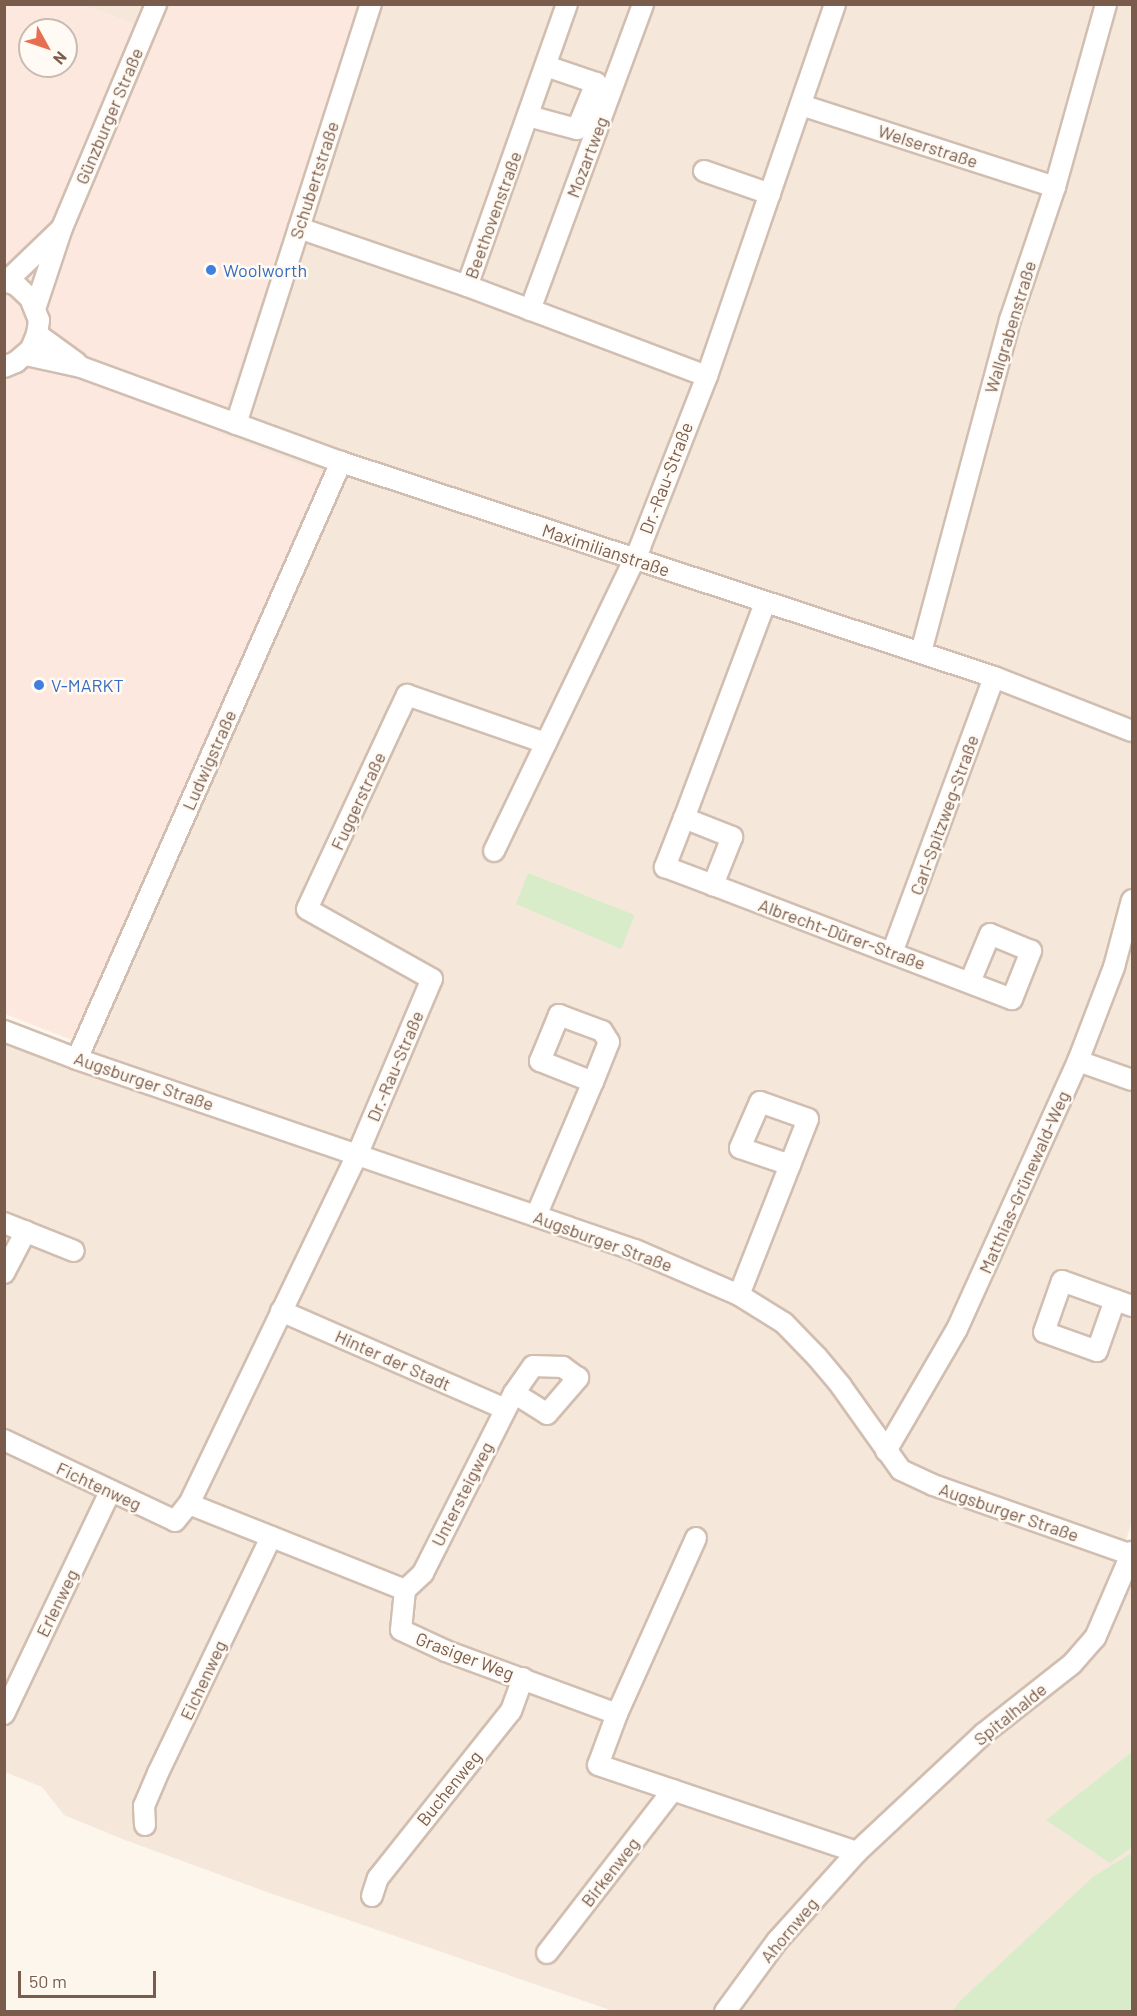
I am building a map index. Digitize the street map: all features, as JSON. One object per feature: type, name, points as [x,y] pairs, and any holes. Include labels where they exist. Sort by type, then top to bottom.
[{"type":"street","name":"Günzburger Straße","points":[[36,306],[62,228],[156,4]]},
{"type":"street","name":"Schubertstraße","points":[[236,424],[371,4]]},
{"type":"street","name":"Beethovenstraße","points":[[567,4],[467,286],[707,376]]},
{"type":"street","name":"Mozartweg","points":[[530,310],[643,4]]},
{"type":"street","name":"Dr.-Rau-Straße","points":[[494,851],[635,559],[707,376],[835,4]]},
{"type":"street","name":"Wallgrabenstraße","points":[[921,652],[1010,320],[1055,187],[1106,4]]},
{"type":"street","points":[[528,116],[577,129],[596,83],[546,66]]},
{"type":"street","name":"Welserstraße","points":[[801,105],[1055,187]]},
{"type":"street","points":[[704,171],[770,194]]},
{"type":"street","name":"Günzburger Straße","points":[[6,281],[62,228]]},
{"type":"street","points":[[299,228],[467,286]]},
{"type":"street","points":[[5,367],[26,355],[38,334],[39,320],[36,306],[24,290],[6,281]]},
{"type":"street","name":"Maximilianstraße","points":[[38,334],[81,367]]},
{"type":"street","name":"Maximilianstraße","points":[[26,355],[81,367],[341,462],[994,677],[1132,730]]},
{"type":"street","name":"Ludwigstraße","points":[[77,1059],[341,462]]},
{"type":"street","name":"Albrecht-Dürer-Straße","points":[[765,603],[665,867],[970,982]]},
{"type":"street","name":"Carl-Spitzweg-Straße","points":[[892,953],[994,677]]},
{"type":"street","name":"Fuggerstraße","points":[[432,979],[307,909],[403,703],[407,695],[546,743]]},
{"type":"street","points":[[684,818],[732,837],[713,885]]},
{"type":"street","name":"Matthias-Grünewald-Weg","points":[[886,1450],[957,1329],[1078,1061],[1114,967],[1132,900]]},
{"type":"street","name":"Dr.-Rau-Straße","points":[[358,1154],[432,979]]},
{"type":"street","name":"Augsburger Straße","points":[[4,1031],[77,1059],[635,1250],[739,1295],[784,1323],[841,1386],[901,1470],[933,1485],[1131,1562]]},
{"type":"street","points":[[1078,1061],[1132,1080]]},
{"type":"street","points":[[536,1216],[593,1082]]},
{"type":"street","points":[[358,1154],[189,1504],[405,1590]]},
{"type":"street","points":[[739,1295],[790,1165]]},
{"type":"street","points":[[4,1223],[74,1251]]},
{"type":"street","points":[[4,1273],[26,1231]]},
{"type":"street","name":"Hinter der Stadt","points":[[281,1311],[509,1401]]},
{"type":"street","name":"Untersteigweg","points":[[405,1590],[423,1573],[509,1401]]},
{"type":"street","name":"Fichtenweg","points":[[4,1440],[175,1521],[189,1504]]},
{"type":"street","name":"Erlenweg","points":[[4,1714],[110,1492]]},
{"type":"street","name":"Eichenweg","points":[[145,1825],[144,1806],[158,1773],[271,1537]]},
{"type":"street","points":[[696,1538],[617,1714],[598,1765],[857,1852]]},
{"type":"street","name":"Spitalhalde","points":[[857,1852],[983,1734],[1072,1664],[1095,1638],[1131,1562]]},
{"type":"street","name":"Grasiger Weg","points":[[405,1590],[401,1630],[446,1651],[617,1714]]},
{"type":"street","name":"Buchenweg","points":[[372,1896],[378,1878],[511,1711],[523,1678]]},
{"type":"street","name":"Birkenweg","points":[[547,1953],[673,1790]]},
{"type":"street","name":"Ahornweg","points":[[724,2012],[777,1941],[857,1852]]},
{"type":"shaded area","points":[[4,5],[82,5],[158,33],[170,5],[362,5],[216,433],[323,473],[77,1042],[5,1014]]},
{"type":"shaded area","points":[[82,5],[170,5],[158,33]]},
{"type":"shaded area","points":[[362,5],[1132,5],[1132,1521],[1114,1578],[1132,1585],[1132,1860],[961,2011],[613,2011],[264,1891],[125,1840],[64,1815],[42,1787],[5,1772],[5,1044],[86,1071],[323,473],[216,433]]},
{"type":"green space","points":[[528,873],[635,915],[621,949],[516,904]]},
{"type":"green space","points":[[1132,1752],[1132,1847],[1110,1863],[1046,1820]]},
{"type":"green space","points":[[1132,1853],[1132,2011],[953,2011],[960,2001],[1094,1876]]},
{"type":"place","name":"Woolworth","points":[[211,270]]},
{"type":"place","name":"V-MARKT","points":[[39,685]]}]
